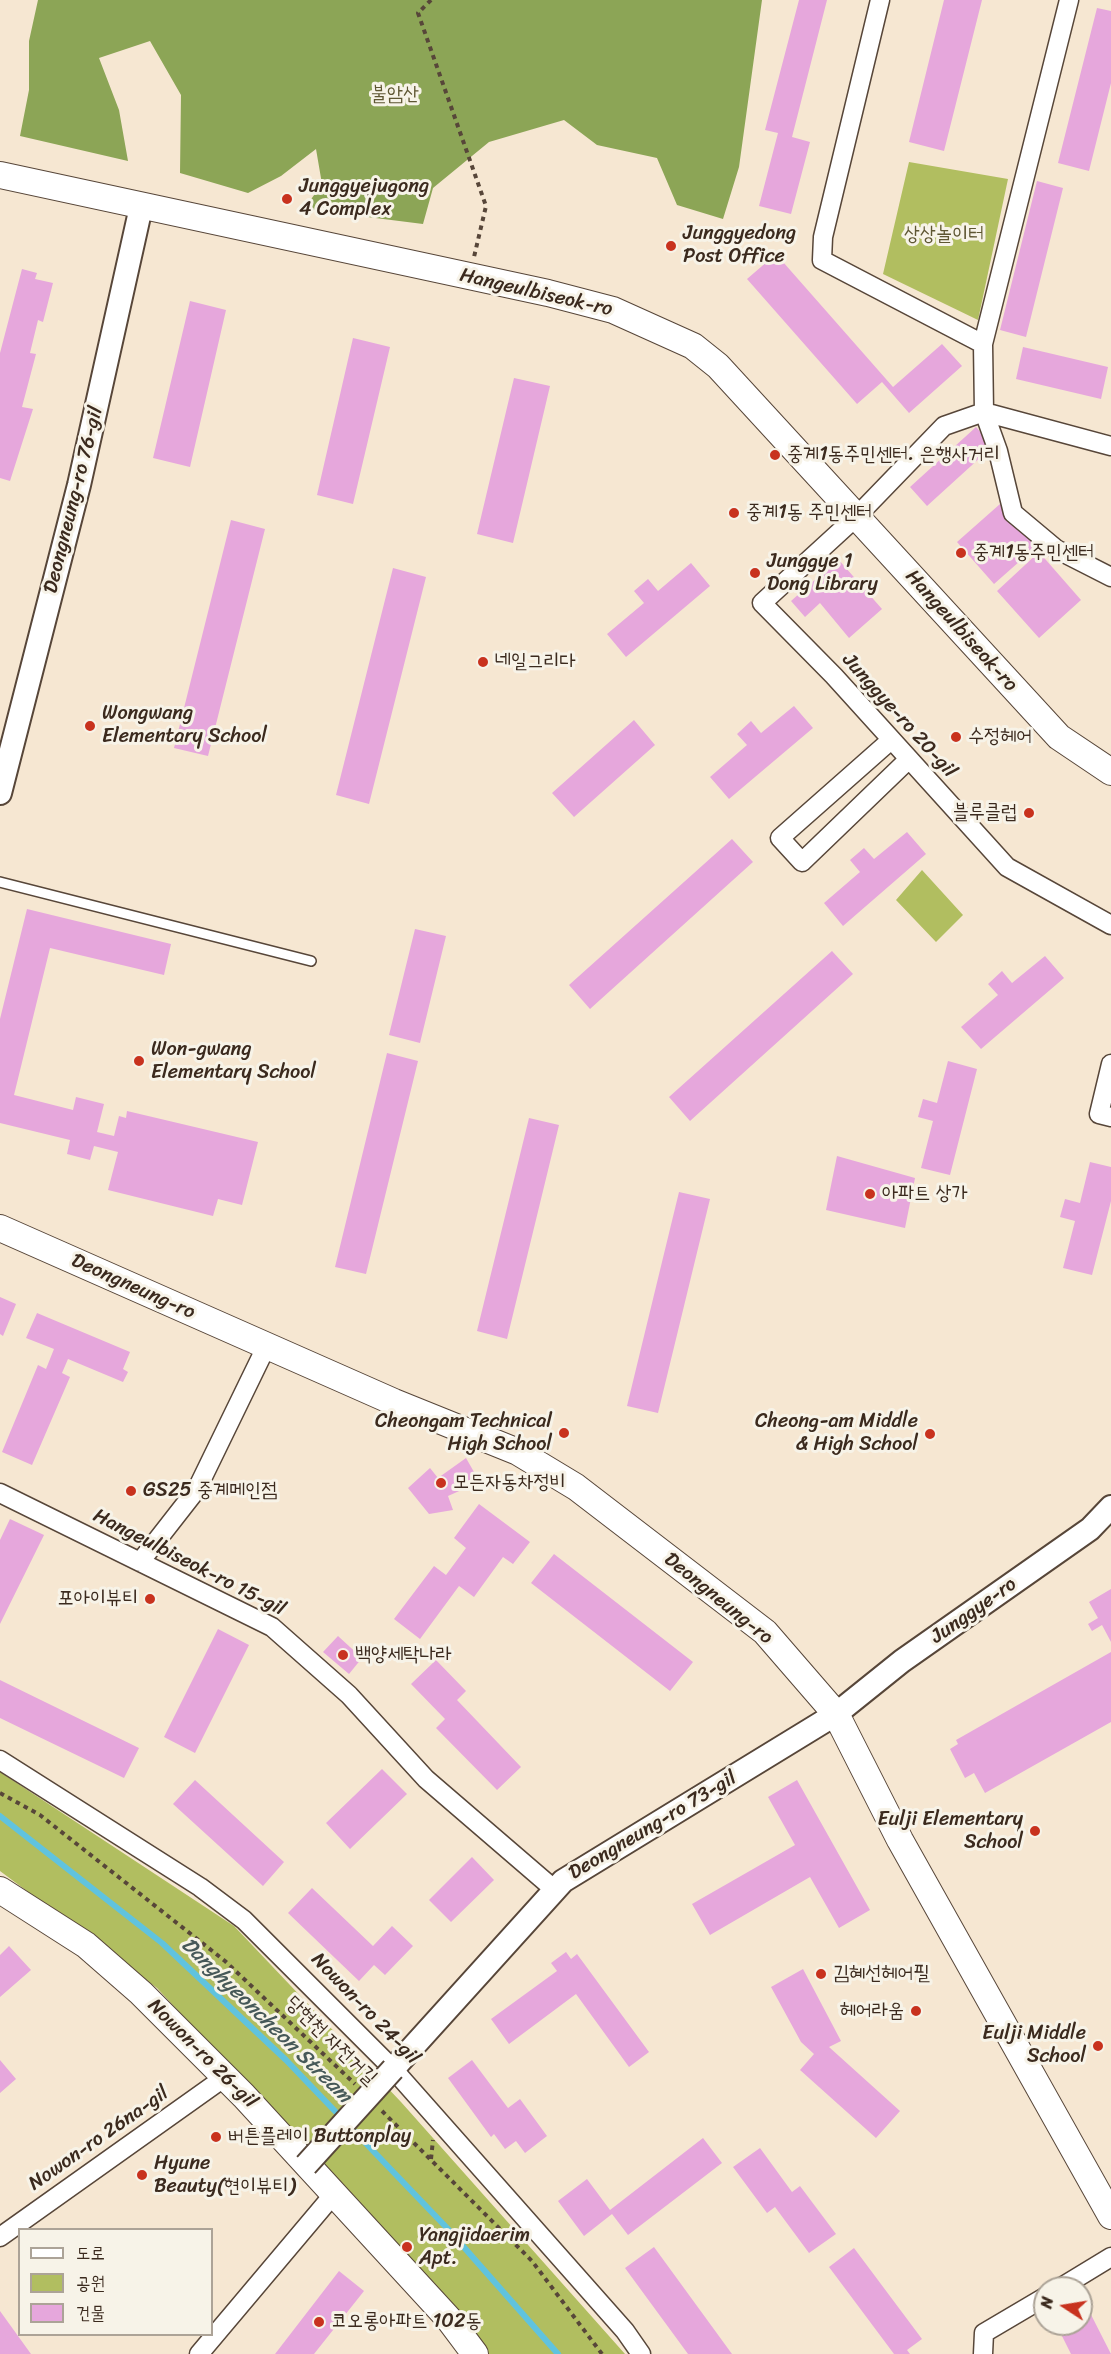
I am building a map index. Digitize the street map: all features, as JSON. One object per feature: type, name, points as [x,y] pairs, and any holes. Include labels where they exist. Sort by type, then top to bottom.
[{"type":"main road","name":"Hangeulbiseok-ro","points":[[0,175],[469,276],[614,310],[693,346],[718,366],[1059,737],[1111,772]]},
{"type":"main road","name":"Deongneung-ro","points":[[0,1228],[454,1428],[518,1452],[576,1487],[765,1632],[836,1714],[900,1840],[1111,2216]]},
{"type":"main road","name":"Nowon-ro 26-gil","points":[[0,1890],[86,1945],[141,1993],[225,2077],[448,2318],[475,2354]]},
{"type":"street","points":[[880,0],[823,237],[822,260],[983,344]]},
{"type":"street","points":[[1069,0],[983,344],[984,412],[998,452],[1013,513],[1056,549],[1111,577]]},
{"type":"street","name":"Deongneung-ro 76-gil","points":[[0,793],[82,474],[141,207]]},
{"type":"street","points":[[856,516],[944,426],[984,412],[1111,446]]},
{"type":"street","name":"Junggye-ro 20-gil","points":[[856,516],[762,603],[1007,867],[1111,925]]},
{"type":"street","points":[[891,740],[780,838],[802,862],[908,760]]},
{"type":"street","points":[[1111,1064],[1099,1114],[1111,1117]]},
{"type":"street","points":[[140,1562],[197,1489],[267,1345]]},
{"type":"street","name":"Hangeulbiseok-ro 15-gil","points":[[0,1493],[272,1627],[349,1695],[426,1779],[555,1890]]},
{"type":"street","name":"Junggye-ro","points":[[836,1714],[902,1661],[1090,1529],[1111,1507]]},
{"type":"street","name":"Deongneung-ro 73-gil","points":[[306,2165],[563,1881],[836,1714]]},
{"type":"street","name":"Nowon-ro 24-gil","points":[[0,1760],[200,1887],[244,1920],[393,2069],[625,2331],[641,2354]]},
{"type":"street","name":"Nowon-ro 26na-gil","points":[[0,2237],[225,2077]]},
{"type":"street","points":[[199,2354],[333,2195]]},
{"type":"street","points":[[1080,2276],[1111,2258]]},
{"type":"street","points":[[983,2354],[984,2333],[1033,2304]]},
{"type":"lane","points":[[0,882],[311,961]]},
{"type":"path","points":[[431,0],[418,13],[486,206],[469,276]]},
{"type":"path","name":"당현천 자전거길","points":[[0,1793],[40,1815],[225,1961],[358,2087]]},
{"type":"path","name":"당현천 자전거길","points":[[374,2103],[532,2261],[602,2354]]},
{"type":"green space","name":"불암산","points":[[38,0],[762,0],[739,167],[723,219],[677,205],[657,158],[597,145],[564,120],[489,142],[433,188],[423,224],[304,209],[322,184],[316,149],[281,176],[248,193],[180,173],[181,95],[150,41],[99,58],[119,110],[128,161],[20,136],[29,90],[29,41]]},
{"type":"green space","name":"상상놀이터","points":[[909,162],[1008,179],[978,320],[883,274]]},
{"type":"green space","points":[[922,870],[963,915],[936,942],[896,900]]},
{"type":"green space","points":[[0,1772],[234,1926],[401,2102],[625,2354],[489,2354],[415,2267],[157,1988],[0,1871]]},
{"type":"building","points":[[799,0],[827,0],[792,137],[810,142],[791,214],[759,206],[778,133],[765,130]]},
{"type":"building","points":[[944,0],[982,0],[944,151],[909,142]]},
{"type":"building","points":[[1097,8],[1111,11],[1111,83],[1089,171],[1058,163]]},
{"type":"building","points":[[1037,181],[1063,188],[1026,337],[1000,330]]},
{"type":"building","points":[[776,254],[893,387],[942,344],[962,366],[909,413],[882,382],[857,404],[747,279]]},
{"type":"building","points":[[22,269],[37,273],[35,279],[53,283],[43,322],[38,320],[30,353],[36,354],[22,407],[33,409],[10,481],[0,478],[0,353]]},
{"type":"building","points":[[190,301],[226,310],[190,467],[153,458]]},
{"type":"building","points":[[353,338],[390,347],[353,504],[317,495]]},
{"type":"building","points":[[1023,347],[1108,367],[1101,399],[1016,379]]},
{"type":"building","points":[[514,378],[550,386],[513,543],[477,534]]},
{"type":"building","points":[[976,427],[993,446],[927,506],[910,487]]},
{"type":"building","points":[[1000,504],[1037,546],[994,584],[957,542]]},
{"type":"building","points":[[231,520],[265,529],[208,756],[174,748]]},
{"type":"building","points":[[1039,552],[1081,600],[1039,638],[997,591]]},
{"type":"building","points":[[838,559],[882,609],[849,638],[820,603],[805,617],[791,601]]},
{"type":"building","points":[[691,563],[710,586],[626,657],[607,634],[644,603],[634,591],[648,579],[658,591]]},
{"type":"building","points":[[393,568],[426,577],[369,804],[336,795]]},
{"type":"building","points":[[794,706],[813,728],[729,799],[710,777],[747,745],[737,734],[751,721],[761,733]]},
{"type":"building","points":[[634,720],[655,745],[574,817],[552,793]]},
{"type":"building","points":[[907,832],[926,854],[843,926],[824,903],[860,872],[850,860],[864,848],[874,859]]},
{"type":"building","points":[[732,839],[753,862],[590,1009],[569,985]]},
{"type":"building","points":[[27,909],[171,944],[164,975],[50,948],[14,1095],[73,1110],[76,1097],[104,1104],[97,1132],[114,1136],[119,1116],[126,1118],[127,1111],[258,1142],[242,1205],[218,1199],[213,1216],[108,1190],[118,1152],[94,1146],[90,1160],[67,1154],[70,1140],[0,1123],[0,1019]]},
{"type":"building","points":[[415,929],[446,936],[420,1043],[389,1035]]},
{"type":"building","points":[[832,951],[853,974],[690,1121],[669,1097]]},
{"type":"building","points":[[1045,956],[1064,978],[981,1049],[961,1027],[998,995],[988,984],[1002,971],[1012,983]]},
{"type":"building","points":[[387,1053],[418,1061],[366,1274],[335,1267]]},
{"type":"building","points":[[948,1061],[977,1069],[950,1175],[921,1168],[933,1121],[918,1117],[923,1099],[937,1103]]},
{"type":"building","points":[[529,1118],[559,1125],[507,1339],[477,1331]]},
{"type":"building","name":"아파트 상가","points":[[837,1156],[915,1178],[905,1228],[826,1210]]},
{"type":"building","points":[[1090,1162],[1111,1167],[1111,1201],[1092,1275],[1063,1268],[1075,1221],[1060,1217],[1065,1199],[1080,1203]]},
{"type":"building","points":[[679,1192],[710,1199],[658,1413],[627,1406]]},
{"type":"building","points":[[0,1297],[16,1304],[3,1336],[0,1334]]},
{"type":"building","points":[[37,1313],[130,1352],[123,1369],[128,1372],[123,1382],[68,1359],[62,1373],[70,1377],[32,1465],[2,1452],[38,1365],[46,1369],[54,1349],[26,1338]]},
{"type":"building","name":"모든자동차정비","points":[[466,1458],[474,1472],[466,1488],[448,1496],[453,1510],[429,1514],[408,1488],[430,1468],[438,1478]]},
{"type":"building","points":[[479,1504],[530,1542],[513,1564],[503,1557],[474,1597],[459,1586],[420,1639],[394,1619],[434,1566],[446,1575],[466,1548],[454,1538]]},
{"type":"building","points":[[10,1519],[44,1535],[0,1624],[0,1540]]},
{"type":"building","points":[[554,1554],[693,1662],[670,1691],[531,1583]]},
{"type":"building","points":[[1111,1589],[1111,1642],[1102,1625],[1092,1631],[1088,1624],[1098,1618],[1089,1602]]},
{"type":"building","points":[[218,1629],[249,1645],[195,1753],[164,1737]]},
{"type":"building","name":"백양세탁나라","points":[[338,1636],[362,1658],[349,1674],[323,1652]]},
{"type":"building","points":[[1111,1652],[1111,1722],[985,1793],[974,1773],[965,1778],[950,1749],[958,1744],[956,1740]]},
{"type":"building","points":[[436,1660],[466,1691],[457,1700],[521,1767],[497,1790],[436,1728],[445,1719],[411,1684]]},
{"type":"building","points":[[0,1680],[139,1748],[124,1778],[0,1718]]},
{"type":"building","points":[[382,1769],[407,1794],[350,1849],[326,1823]]},
{"type":"building","points":[[195,1780],[284,1862],[263,1886],[173,1804]]},
{"type":"building","points":[[797,1780],[870,1910],[839,1928],[810,1877],[710,1935],[692,1904],[795,1845],[768,1797]]},
{"type":"building","points":[[472,1857],[494,1880],[451,1922],[429,1900]]},
{"type":"building","points":[[312,1888],[373,1946],[392,1926],[413,1946],[385,1975],[374,1965],[359,1981],[288,1913]]},
{"type":"building","points":[[9,1946],[31,1970],[0,1997],[0,1955]]},
{"type":"building","points":[[566,1952],[571,1959],[577,1954],[649,2052],[629,2067],[576,1994],[509,2044],[491,2019],[557,1971],[551,1963]]},
{"type":"building","points":[[803,1969],[841,2041],[829,2047],[900,2111],[876,2138],[800,2070],[814,2054],[801,2042],[771,1987]]},
{"type":"building","points":[[0,2060],[16,2079],[0,2093]]},
{"type":"building","points":[[472,2060],[508,2108],[520,2099],[547,2136],[525,2153],[516,2141],[505,2149],[494,2134],[491,2137],[448,2078]]},
{"type":"building","points":[[703,2138],[722,2163],[628,2235],[612,2214],[584,2236],[558,2201],[587,2179],[610,2210]]},
{"type":"building","points":[[760,2148],[792,2192],[800,2186],[836,2234],[809,2253],[775,2207],[767,2213],[733,2167]]},
{"type":"building","points":[[654,2247],[732,2354],[688,2354],[625,2268]]},
{"type":"building","points":[[854,2248],[922,2339],[907,2350],[910,2354],[894,2354],[829,2267]]},
{"type":"building","name":"코오롱아파트 102동","points":[[339,2271],[364,2291],[314,2354],[275,2354]]},
{"type":"building","points":[[0,2311],[31,2354],[0,2354]]},
{"type":"building","points":[[1093,2319],[1111,2354],[1071,2354],[1062,2336],[1093,2336]]},
{"type":"waterway","name":"Danghyeoncheon Stream","points":[[0,1816],[162,1943],[286,2060],[447,2228],[558,2354]]},
{"type":"place","name":"Junggyejugong 4 Complex","points":[[287,199]]},
{"type":"place","name":"Junggyedong Post Office","points":[[671,246]]},
{"type":"place","name":"중계1동주민센터. 은행사거리","points":[[775,455]]},
{"type":"place","name":"중계1동 주민센터","points":[[734,513]]},
{"type":"place","name":"중계1동주민센터","points":[[961,553]]},
{"type":"place","name":"Junggye 1 Dong Library","points":[[755,573]]},
{"type":"place","name":"네일그리다","points":[[483,662]]},
{"type":"place","name":"Wongwang Elementary School","points":[[90,726]]},
{"type":"place","name":"수정헤어","points":[[956,737]]},
{"type":"place","name":"블루클럽","points":[[1029,813]]},
{"type":"place","name":"Won-gwang Elementary School","points":[[139,1061]]},
{"type":"place","name":"아파트 상가","points":[[870,1194]]},
{"type":"place","name":"Cheongam Technical High School","points":[[564,1433]]},
{"type":"place","name":"Cheong-am Middle & High School","points":[[930,1434]]},
{"type":"place","name":"모든자동차정비","points":[[441,1483]]},
{"type":"place","name":"GS25 중계메인점","points":[[131,1491]]},
{"type":"place","name":"포아이뷰티","points":[[150,1599]]},
{"type":"place","name":"백양세탁나라","points":[[343,1655]]},
{"type":"place","name":"Eulji Elementary School","points":[[1035,1831]]},
{"type":"place","name":"김혜선헤어필","points":[[821,1974]]},
{"type":"place","name":"헤어라움","points":[[916,2011]]},
{"type":"place","name":"Eulji Middle School","points":[[1098,2046]]},
{"type":"place","name":"버튼플레이 Buttonplay","points":[[216,2137]]},
{"type":"place","name":"Hyune Beauty(현이뷰티)","points":[[142,2175]]},
{"type":"place","name":"Yangjidaerim Apt.","points":[[407,2247]]},
{"type":"place","name":"코오롱아파트 102동","points":[[319,2322]]}]
